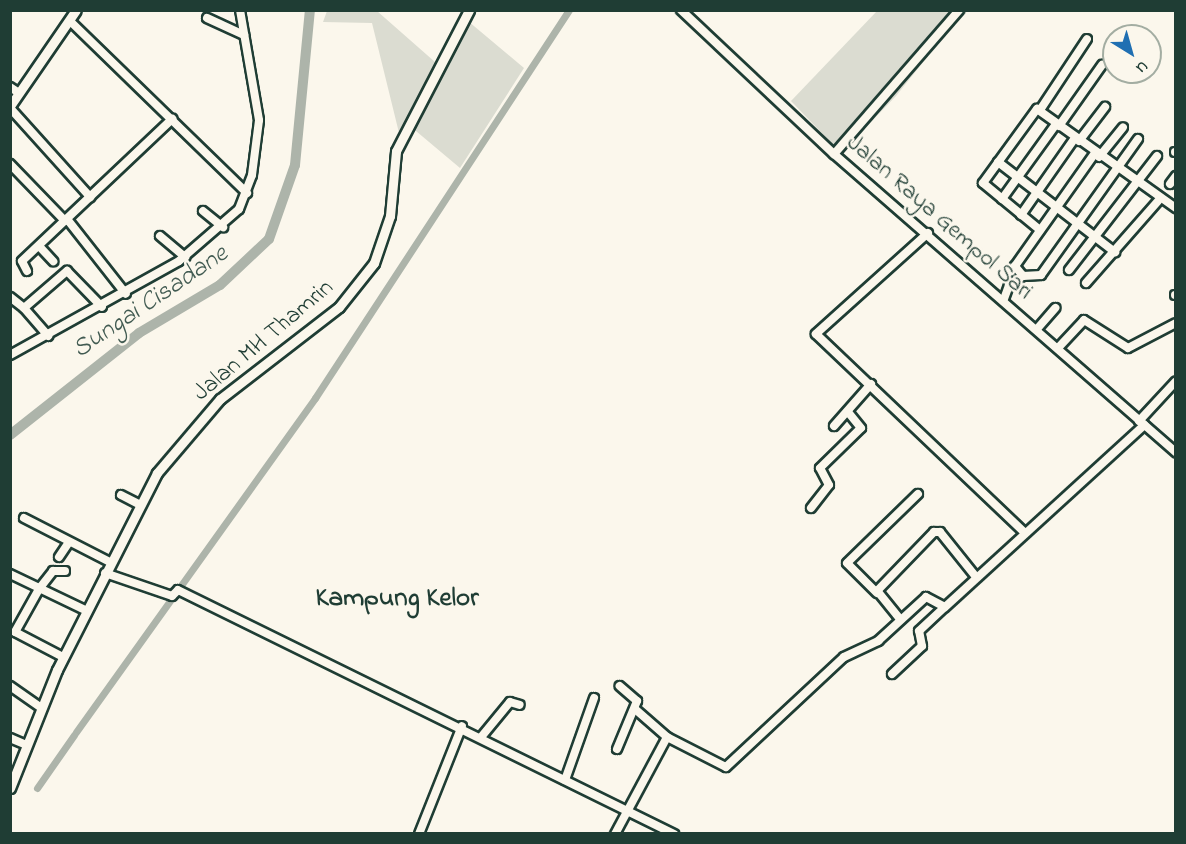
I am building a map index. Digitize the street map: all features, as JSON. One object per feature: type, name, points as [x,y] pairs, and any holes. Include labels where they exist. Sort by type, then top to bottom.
[{"type":"street","points":[[76,10],[10,107],[90,197]]},
{"type":"street","points":[[10,355],[126,294],[185,257],[223,227],[247,193],[259,120],[240,10]]},
{"type":"street","name":"Jalan MH Thamrin","points":[[10,788],[24,744],[85,610],[140,504],[177,446],[220,399],[339,307],[374,263],[390,216],[396,151],[469,10]]},
{"type":"street","name":"Jalan Raya Gempol Sari","points":[[681,10],[834,154],[1004,298],[1176,452]]},
{"type":"street","points":[[834,154],[959,10]]},
{"type":"street","points":[[207,18],[244,35]]},
{"type":"street","points":[[70,21],[247,193]]},
{"type":"street","points":[[1040,230],[983,186],[998,162],[1040,110],[1088,39]]},
{"type":"street","points":[[1002,199],[1102,65]]},
{"type":"street","points":[[10,87],[19,93]]},
{"type":"street","points":[[1021,215],[1077,140],[1105,108]]},
{"type":"street","points":[[1040,110],[1158,201],[1176,208]]},
{"type":"street","points":[[27,271],[20,263],[172,119]]},
{"type":"street","points":[[1023,276],[1015,266],[1097,155],[1123,128]]},
{"type":"street","points":[[1004,298],[1010,285],[1023,276],[1041,275],[1078,219],[1138,139]]},
{"type":"street","points":[[1069,270],[1158,156]]},
{"type":"street","points":[[998,162],[1078,219],[1115,252]]},
{"type":"street","points":[[10,164],[66,220],[126,294]]},
{"type":"street","points":[[1170,184],[1176,176]]},
{"type":"street","points":[[1086,283],[1158,201]]},
{"type":"street","points":[[203,212],[223,227]]},
{"type":"street","points":[[928,233],[816,332],[1024,532]]},
{"type":"street","points":[[160,236],[185,257]]},
{"type":"street","points":[[39,246],[53,261]]},
{"type":"street","points":[[24,308],[65,271],[102,307]]},
{"type":"street","points":[[10,297],[24,308],[48,336]]},
{"type":"street","points":[[1037,328],[1054,308]]},
{"type":"street","points":[[1058,348],[1084,320],[1128,348],[1176,323]]},
{"type":"street","points":[[892,674],[922,646],[919,631],[1141,423],[1176,381]]},
{"type":"street","points":[[811,508],[830,485],[820,468],[861,428],[849,412],[848,405],[871,384]]},
{"type":"street","points":[[834,426],[849,412]]},
{"type":"street","points":[[900,619],[847,563],[918,494]]},
{"type":"street","points":[[121,495],[140,504]]},
{"type":"street","points":[[24,518],[110,562]]},
{"type":"street","points":[[877,593],[937,531],[976,577]]},
{"type":"street","points":[[59,557],[69,542]]},
{"type":"street","points":[[63,657],[15,632],[39,589],[53,571],[65,571]]},
{"type":"street","points":[[105,573],[172,597],[178,590],[462,726],[675,834]]},
{"type":"street","points":[[10,574],[85,610]]},
{"type":"street","points":[[635,709],[667,737],[723,768],[776,723],[844,657],[878,641],[926,597],[945,607]]},
{"type":"street","points":[[10,686],[41,708]]},
{"type":"street","points":[[617,749],[637,700],[620,686]]},
{"type":"street","points":[[566,780],[594,698]]},
{"type":"street","points":[[482,736],[510,702],[520,705]]},
{"type":"street","points":[[419,834],[462,726]]},
{"type":"street","points":[[615,834],[667,737]]},
{"type":"street","points":[[10,738],[24,744]]},
{"type":"shaded area","points":[[327,11],[377,11],[435,62],[462,16],[524,68],[460,168],[410,126],[401,141],[372,23],[323,22]]},
{"type":"shaded area","points":[[877,11],[964,11],[896,96],[841,153],[791,101]]},
{"type":"waterway","name":"Sungai Cisadane","points":[[10,435],[139,333],[220,285],[269,239],[295,165],[310,10]]},
{"type":"waterway","points":[[76,732],[315,398],[569,10]]},
{"type":"waterway","points":[[37,788],[74,735]]},
{"type":"district","name":"Kampung Kelor","points":[[397,599]]}]
